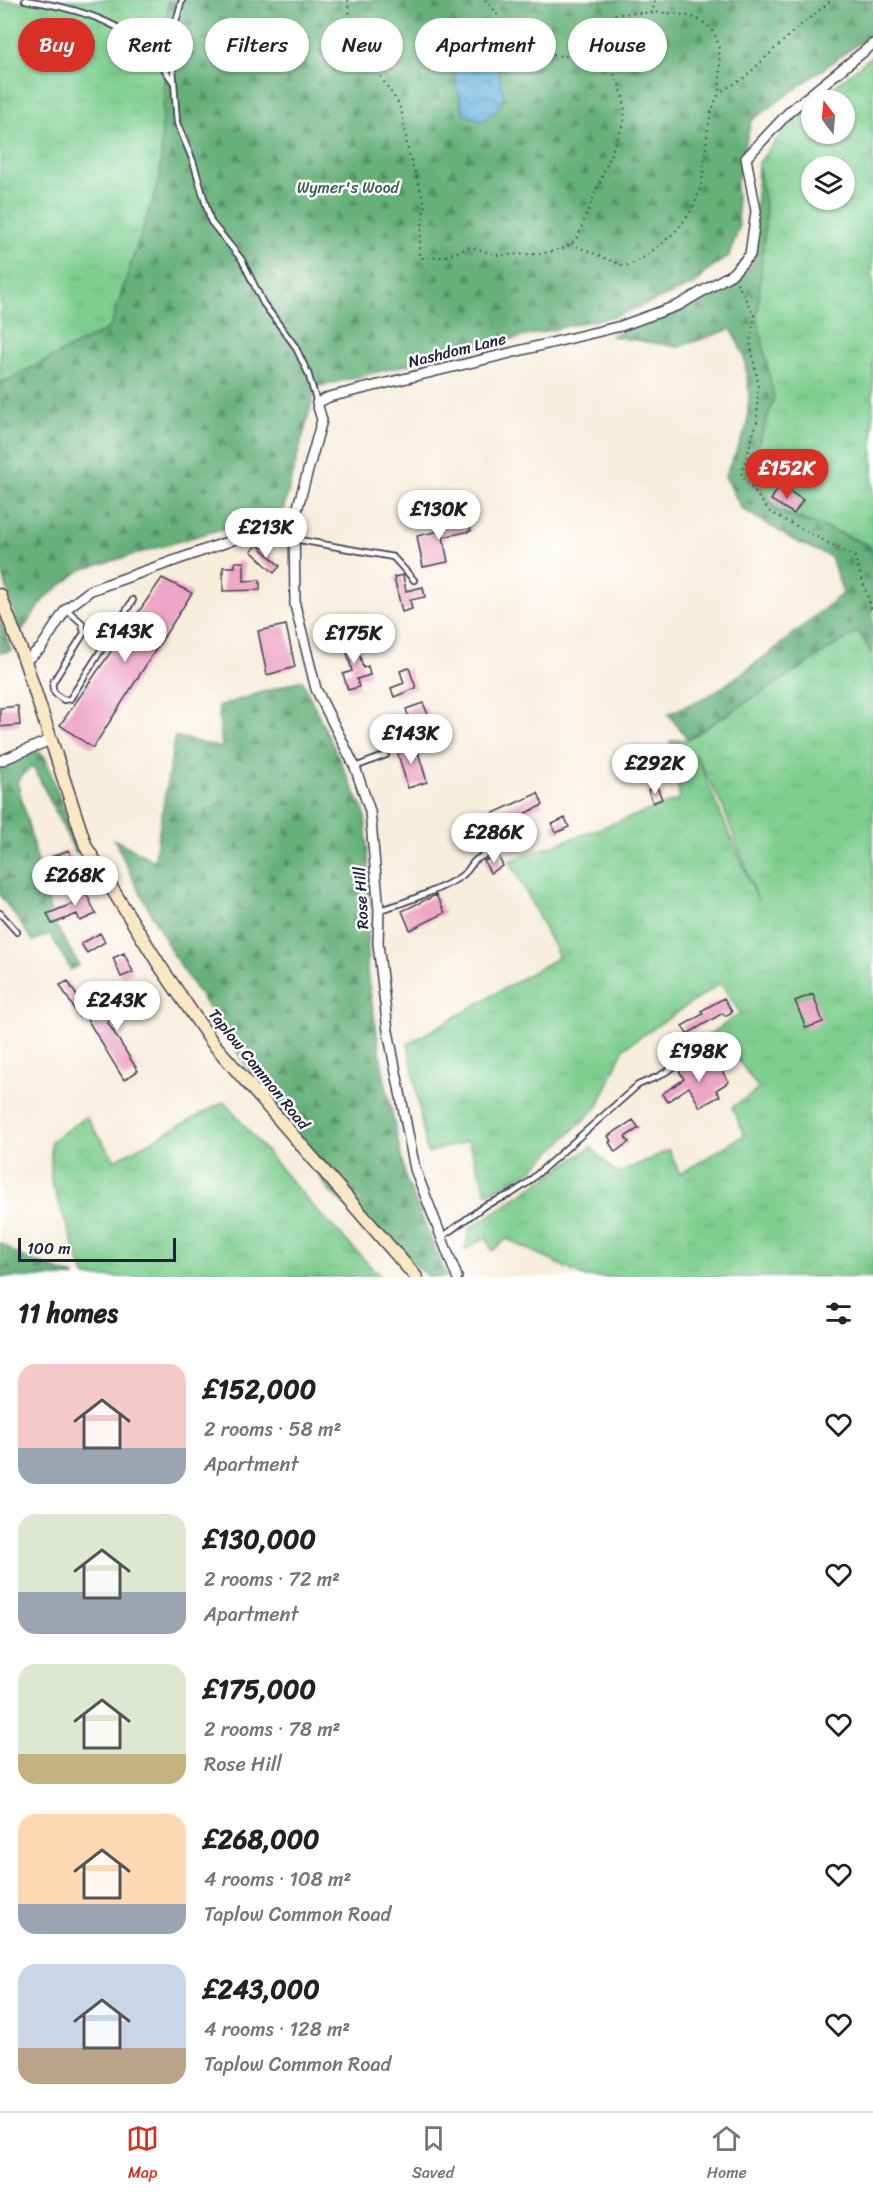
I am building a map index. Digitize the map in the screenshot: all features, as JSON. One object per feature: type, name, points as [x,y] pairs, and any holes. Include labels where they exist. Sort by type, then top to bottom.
[{"type":"street","name":"Nashdom Lane","points":[[318,403],[329,397],[621,326],[680,305],[732,274],[750,255],[756,211],[746,158],[790,111],[873,44]]},
{"type":"street","points":[[25,661],[41,648],[66,609],[90,590],[294,521],[322,420],[318,403]]},
{"type":"street","name":"Rose Hill","points":[[294,521],[296,605],[316,689],[355,767],[370,811],[380,910],[378,943],[388,1031],[415,1169],[457,1277]]},
{"type":"street","name":"Taplow Common Road","points":[[0,595],[25,661],[86,847],[160,966],[205,1032],[416,1277]]},
{"type":"street","points":[[0,761],[50,740]]},
{"type":"lane","points":[[25,0],[93,15],[107,22],[148,49],[174,84]]},
{"type":"lane","points":[[182,0],[171,40],[177,123],[193,161],[207,212],[212,222],[242,260],[263,303],[295,346],[318,403]]},
{"type":"lane","points":[[294,539],[393,557],[414,580]]},
{"type":"lane","points":[[66,609],[82,623],[84,633],[53,682],[52,688],[55,694],[64,700],[69,699],[133,600]]},
{"type":"lane","points":[[355,767],[386,755]]},
{"type":"lane","points":[[380,910],[405,903],[446,884],[467,872],[472,862],[528,832]]},
{"type":"lane","points":[[0,913],[17,932]]},
{"type":"lane","points":[[442,1237],[484,1206],[526,1185],[638,1085],[659,1076],[694,1055]]},
{"type":"path","points":[[348,0],[349,12],[364,45],[402,113],[408,151],[425,204],[419,255],[427,258],[443,257],[471,247],[498,255],[540,254],[562,249],[571,244],[578,236],[624,122],[626,106],[622,91],[612,72]]},
{"type":"path","points":[[484,0],[496,12],[508,40],[517,49],[568,56]]},
{"type":"path","points":[[652,14],[655,0]]},
{"type":"path","points":[[720,92],[742,79],[796,29],[832,0]]},
{"type":"path","points":[[571,244],[624,266],[639,261],[664,242],[689,214],[699,194],[711,111],[720,92],[719,54],[716,38],[709,25],[693,17],[675,13],[613,14],[611,18]]},
{"type":"path","points":[[732,274],[755,317],[750,342],[758,382],[757,422],[741,475],[770,512],[855,557],[873,614]]},
{"type":"green space","points":[[0,0],[22,2],[23,0],[168,0],[167,18],[107,18],[107,72],[165,72],[160,177],[110,328],[0,384]]},
{"type":"green space","name":"Wymer's Wood","points":[[168,0],[873,0],[873,33],[751,121],[736,185],[739,228],[729,256],[706,271],[696,284],[617,316],[316,387],[283,511],[81,570],[44,599],[20,633],[0,565],[0,384],[110,328],[160,177],[165,72],[193,72],[193,18],[167,18]]},
{"type":"green space","points":[[873,55],[873,557],[869,545],[777,511],[749,472],[774,398],[757,317],[766,213],[758,164],[801,114],[801,144],[855,144],[855,90],[830,90]]},
{"type":"green space","points":[[758,164],[766,213],[757,317],[774,398],[749,472],[777,511],[840,533],[869,546],[873,557],[873,655],[858,631],[688,739],[668,714],[714,693],[771,652],[843,593],[831,557],[793,540],[741,508],[725,476],[747,427],[749,393],[744,356],[731,329],[679,347],[610,336],[683,310],[739,280],[754,262]]},
{"type":"green space","points":[[0,618],[11,651],[0,653]]},
{"type":"green space","points":[[858,631],[873,655],[873,1277],[585,1277],[507,1239],[492,1251],[486,1237],[465,1250],[468,1230],[591,1147],[617,1174],[669,1150],[680,1174],[744,1135],[732,1107],[759,1089],[733,1053],[718,1058],[705,1038],[740,1013],[721,983],[624,1048],[598,1106],[531,1171],[487,1194],[468,1141],[427,1153],[408,1044],[559,957],[510,861],[680,799],[670,741],[689,739]],"holes":[[[695,753],[723,807],[758,901]]]},
{"type":"green space","points":[[302,680],[365,814],[370,887],[367,972],[383,1071],[406,1179],[447,1277],[429,1277],[330,1192],[174,956],[114,839],[154,861],[175,736],[222,748],[218,706]]},
{"type":"green space","points":[[37,751],[45,757],[70,827],[82,851],[76,854],[33,766],[17,781],[53,921],[79,965],[71,970],[50,934],[33,941],[0,895],[0,767],[27,753]]},
{"type":"green space","points":[[224,1102],[310,1203],[381,1277],[85,1277],[51,1181],[51,1141],[86,1117],[115,1160]]},
{"type":"green space","points":[[0,1242],[18,1255],[76,1277],[0,1277]]},
{"type":"water","points":[[454,72],[498,72],[504,97],[496,111],[482,121],[464,115]]},
{"type":"building","points":[[752,465],[761,465],[761,477],[752,478]]},
{"type":"building","points":[[780,485],[803,500],[794,514],[771,500]]},
{"type":"building","points":[[446,513],[449,525],[469,521],[471,531],[443,537],[448,562],[423,567],[417,536],[440,531],[436,515]]},
{"type":"building","points":[[258,545],[280,566],[274,573],[251,551]]},
{"type":"building","points":[[235,562],[244,562],[244,581],[260,580],[260,590],[223,591],[223,567],[235,567]]},
{"type":"building","points":[[403,575],[406,591],[423,587],[425,597],[410,600],[412,609],[402,612],[394,577]]},
{"type":"building","points":[[162,578],[192,593],[93,748],[60,725]]},
{"type":"building","points":[[286,625],[295,667],[267,675],[258,631]]},
{"type":"building","points":[[355,638],[363,668],[368,666],[370,675],[357,679],[359,687],[348,690],[343,674],[352,671],[344,640]]},
{"type":"building","points":[[409,668],[416,688],[394,697],[391,688],[404,683],[400,671]]},
{"type":"building","points":[[423,703],[434,728],[414,735],[406,709]]},
{"type":"building","points":[[18,706],[20,725],[0,727],[0,708]]},
{"type":"building","points":[[415,742],[427,782],[408,788],[396,747]]},
{"type":"building","points":[[657,787],[662,799],[653,803],[648,790]]},
{"type":"building","points":[[538,793],[543,805],[495,827],[489,815]]},
{"type":"building","points":[[565,818],[569,827],[556,833],[552,824]]},
{"type":"building","points":[[69,850],[73,862],[53,869],[49,858]]},
{"type":"building","points":[[498,855],[503,866],[490,873],[484,861]]},
{"type":"building","points":[[82,884],[96,914],[80,921],[77,914],[52,924],[47,914],[77,902],[71,889]]},
{"type":"building","points":[[436,895],[445,913],[410,930],[402,911]]},
{"type":"building","points":[[100,933],[105,942],[87,953],[81,944]]},
{"type":"building","points":[[124,953],[133,972],[121,977],[113,958]]},
{"type":"building","points":[[68,981],[86,1012],[79,1017],[60,985]]},
{"type":"building","points":[[144,987],[150,997],[107,1021],[138,1071],[124,1080],[87,1019]]},
{"type":"building","points":[[813,994],[823,1022],[806,1028],[795,1001]]},
{"type":"building","points":[[724,998],[732,1012],[725,1016],[723,1013],[687,1034],[682,1026],[703,1014],[701,1011]]},
{"type":"building","points":[[699,1059],[706,1071],[717,1064],[729,1082],[716,1090],[720,1096],[700,1107],[689,1087],[667,1102],[662,1094],[684,1079],[679,1071]]},
{"type":"building","points":[[633,1120],[639,1128],[625,1137],[629,1142],[615,1152],[608,1136]]}]
